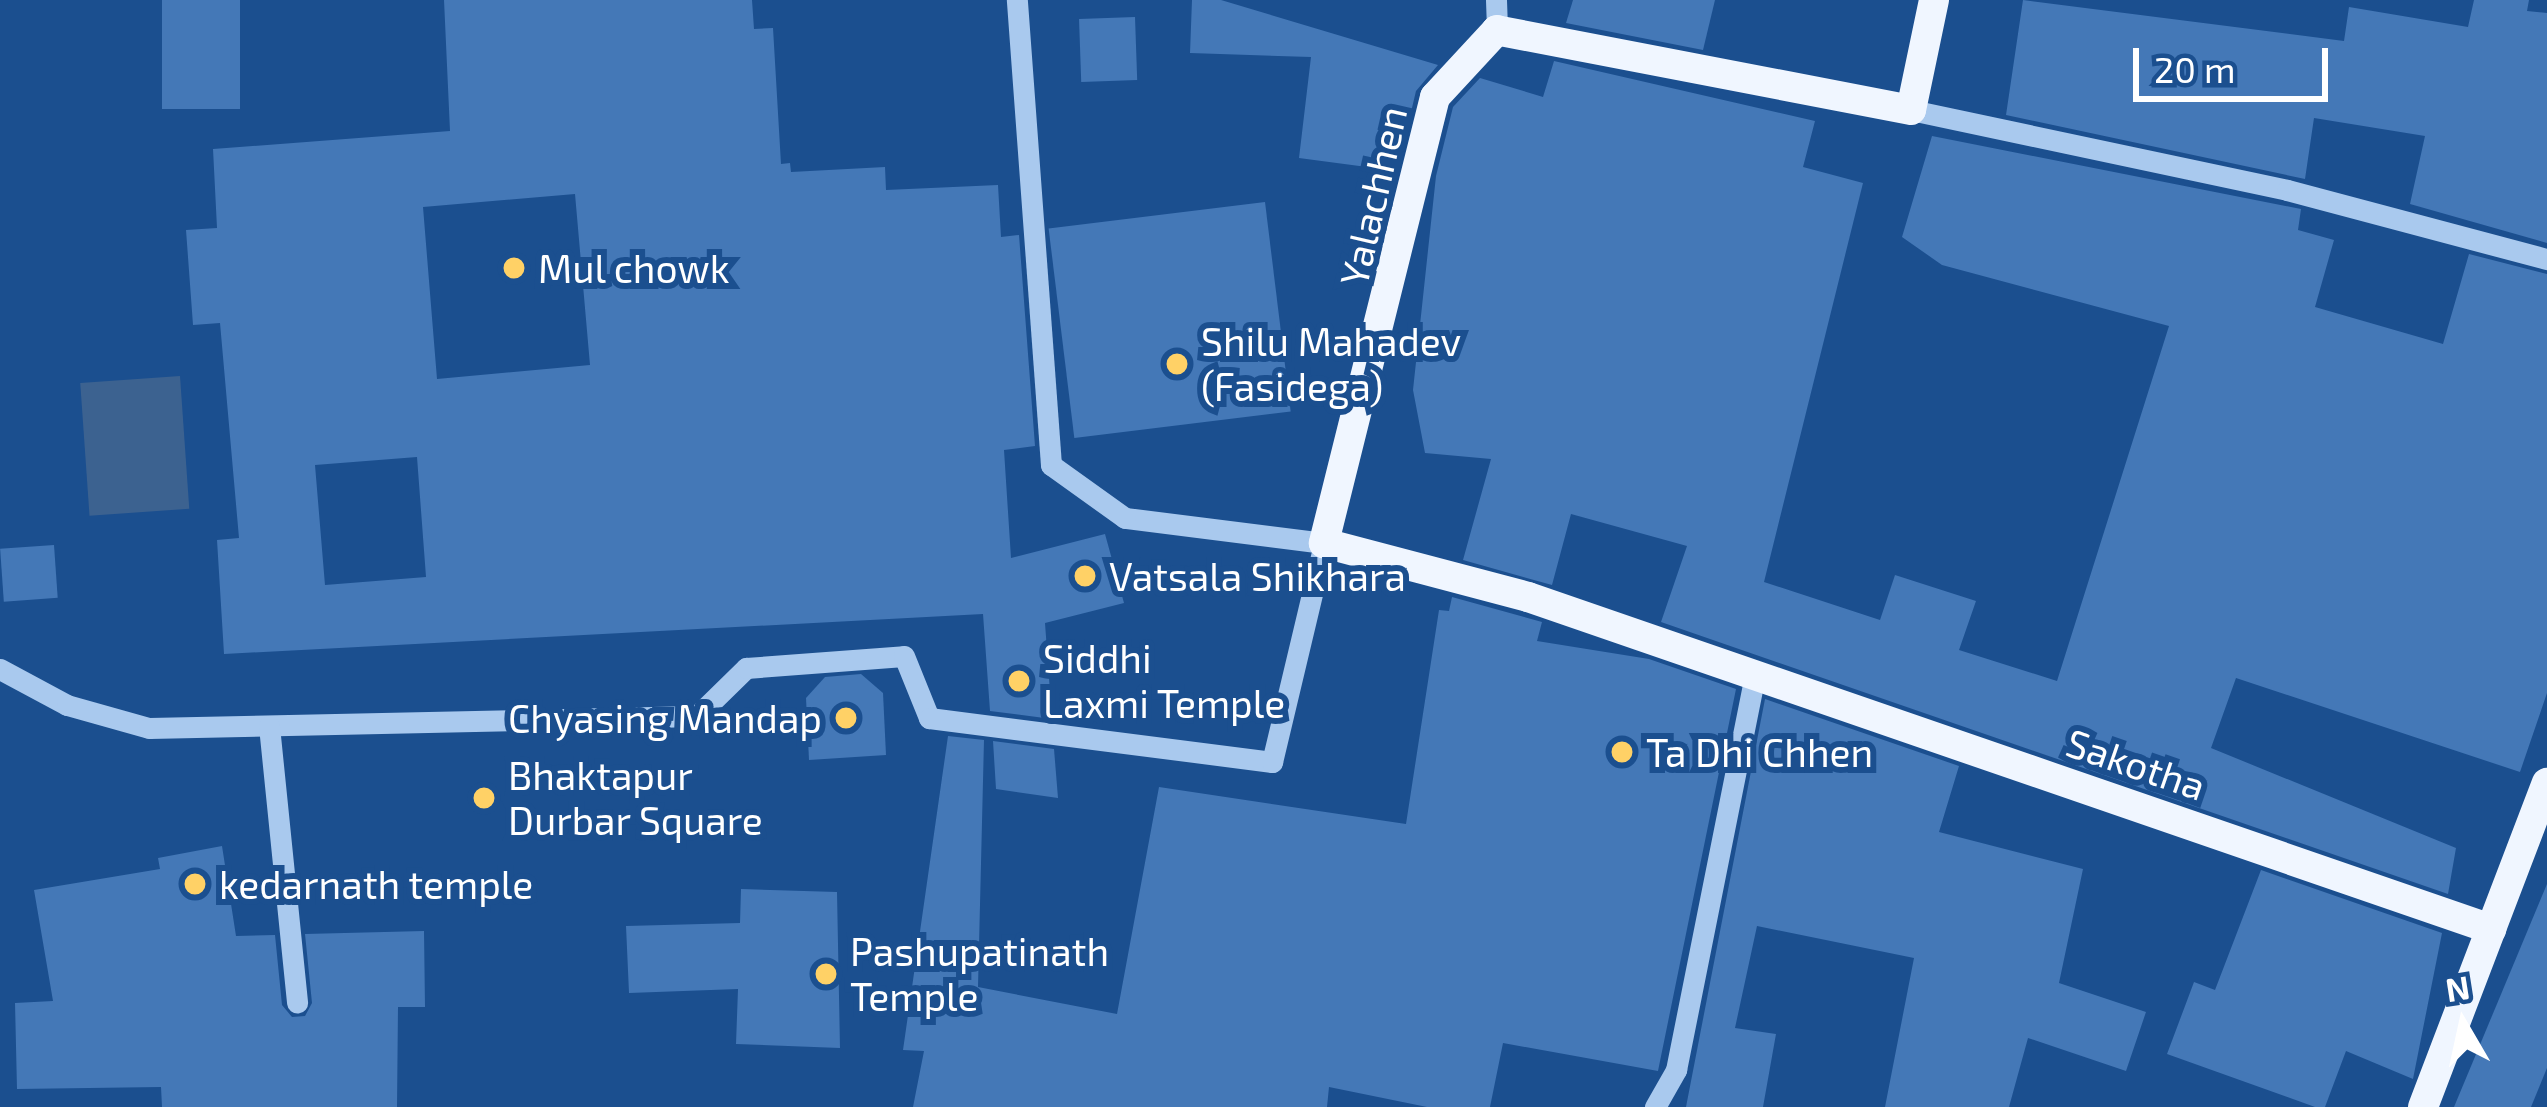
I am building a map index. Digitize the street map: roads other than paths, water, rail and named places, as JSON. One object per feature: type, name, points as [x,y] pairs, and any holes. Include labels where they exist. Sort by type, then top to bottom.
[{"type":"main road","points":[[1497,15],[1911,110],[1934,0]]},
{"type":"main road","name":"Yalachhen","points":[[1324,543],[1436,97],[1497,15]]},
{"type":"main road","name":"Sakotha","points":[[1324,543],[1528,596],[2492,929]]},
{"type":"main road","points":[[2423,1107],[2547,783]]},
{"type":"street","points":[[0,669],[67,705],[149,728],[698,716],[746,668],[904,656],[929,718],[1272,761],[1324,543],[1125,518],[1051,465],[1017,0]]},
{"type":"street","points":[[1911,110],[2287,190],[2547,259]]},
{"type":"street","points":[[1655,1107],[1676,1070],[1754,677]]},
{"type":"street","points":[[268,726],[297,1003]]},
{"type":"water","points":[[180,376],[189,509],[90,516],[80,383]]},
{"type":"place","name":"Mul chowk","points":[[514,268]]},
{"type":"place","name":"Shilu Mahadev (Fasidega)","points":[[1177,364]]},
{"type":"place","name":"Vatsala Shikhara","points":[[1085,576]]},
{"type":"place","name":"Siddhi Laxmi Temple","points":[[1019,681]]},
{"type":"place","name":"Chyasing Mandap","points":[[846,718]]},
{"type":"place","name":"Ta Dhi Chhen","points":[[1622,752]]},
{"type":"place","name":"Bhaktapur Durbar Square","points":[[484,798]]},
{"type":"place","name":"kedarnath temple","points":[[195,884]]},
{"type":"place","name":"Pashupatinath Temple","points":[[826,974]]}]
